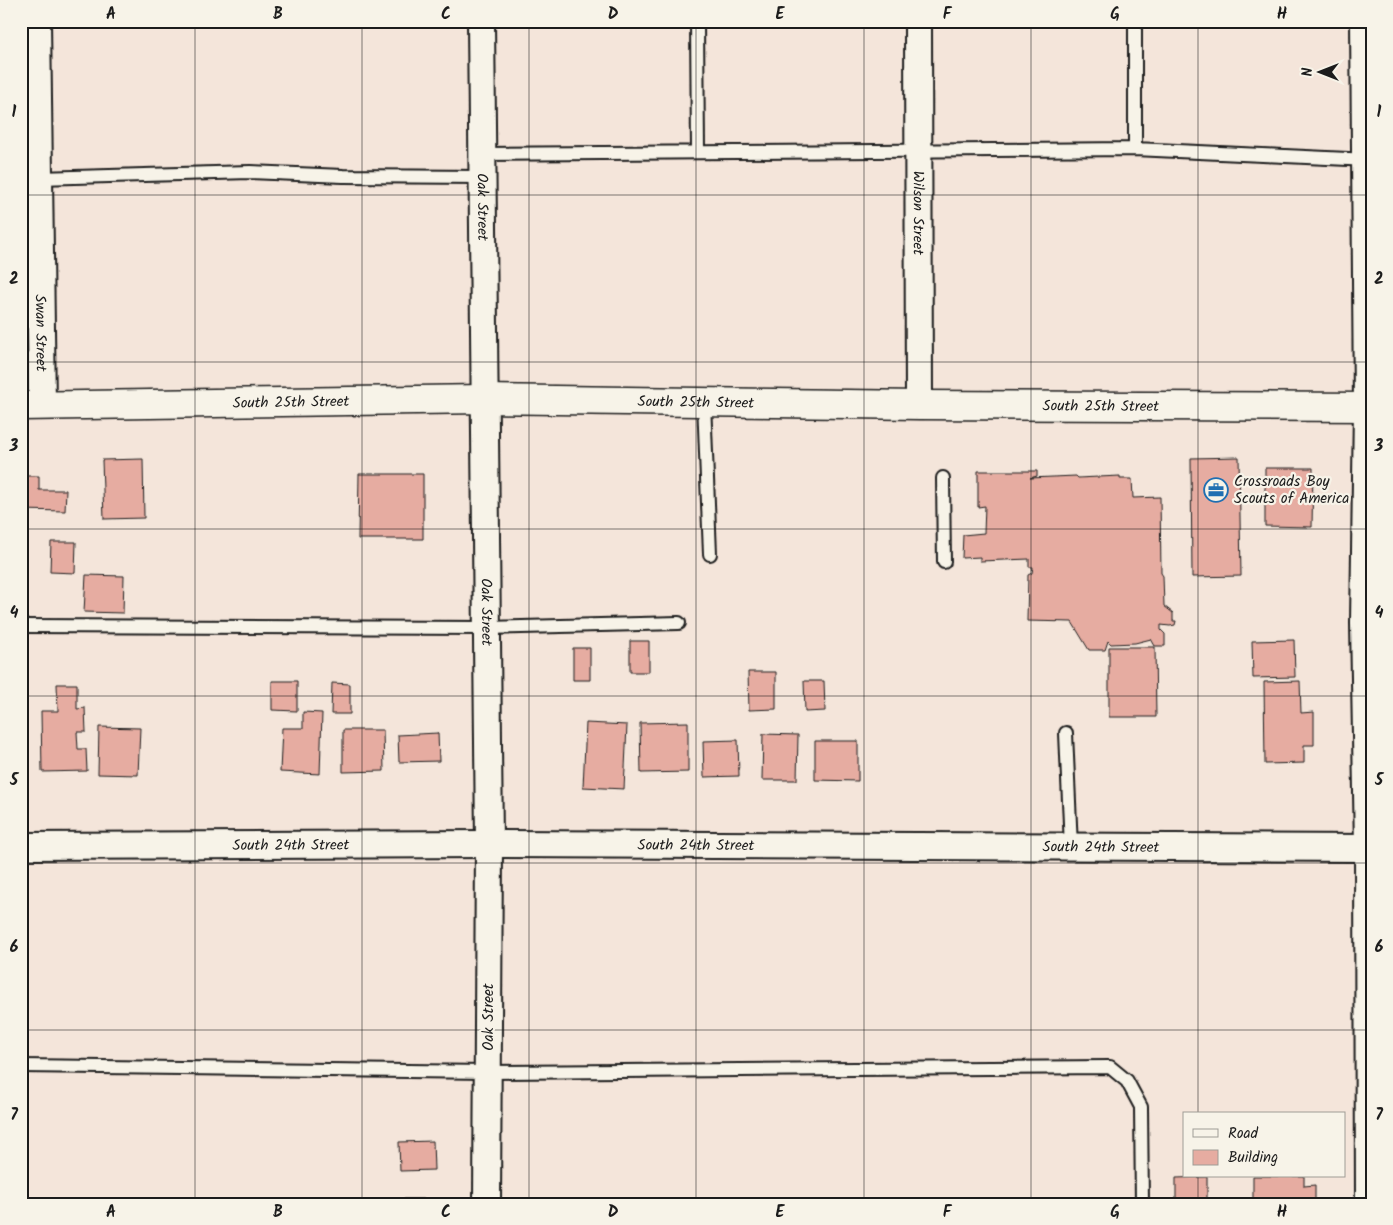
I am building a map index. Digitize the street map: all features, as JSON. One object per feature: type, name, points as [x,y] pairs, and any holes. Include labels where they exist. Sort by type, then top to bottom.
[{"type":"main road","name":"South 25th Street","points":[[32,406],[484,399],[919,405],[1369,406]]},
{"type":"street","name":"Swan Street","points":[[32,406],[39,178],[37,21]]},
{"type":"street","name":"Oak Street","points":[[482,21],[489,844],[487,1204]]},
{"type":"street","name":"Wilson Street","points":[[918,21],[919,405]]},
{"type":"street","points":[[1364,21],[1368,160],[1369,1204]]},
{"type":"street","name":"South 24th Street","points":[[21,846],[489,844],[1370,848]]},
{"type":"lane","points":[[697,21],[698,152]]},
{"type":"lane","points":[[1135,21],[1136,149]]},
{"type":"lane","points":[[39,178],[250,172],[343,176],[698,152],[1136,149],[1368,160]]},
{"type":"lane","points":[[704,402],[710,554]]},
{"type":"lane","points":[[943,478],[944,562]]},
{"type":"lane","points":[[21,626],[487,628],[679,623]]},
{"type":"lane","points":[[1066,733],[1071,847]]},
{"type":"lane","points":[[21,1066],[488,1072],[1110,1067],[1127,1081],[1141,1106],[1142,1204]]},
{"type":"building","points":[[1239,457],[1241,576],[1192,577],[1191,458]]},
{"type":"building","points":[[143,459],[144,518],[104,519],[102,460]]},
{"type":"building","points":[[1265,468],[1313,468],[1312,527],[1265,526]]},
{"type":"building","points":[[978,471],[1037,471],[1037,476],[1030,478],[1120,476],[1120,479],[1132,479],[1133,498],[1160,497],[1161,573],[1163,576],[1164,606],[1173,613],[1173,621],[1176,621],[1175,625],[1161,625],[1161,630],[1165,634],[1165,646],[1155,646],[1151,639],[1135,643],[1111,644],[1108,641],[1105,650],[1089,650],[1072,622],[1027,621],[1028,575],[1032,573],[1033,567],[1029,567],[1029,559],[980,561],[980,557],[962,558],[963,535],[984,533],[985,506],[978,507]]},
{"type":"building","points":[[359,474],[423,474],[423,539],[358,539]]},
{"type":"building","points":[[21,476],[39,476],[39,490],[66,490],[65,511],[21,510]]},
{"type":"building","points":[[51,542],[76,542],[75,573],[50,572]]},
{"type":"building","points":[[86,575],[124,576],[123,613],[84,612]]},
{"type":"building","points":[[1294,640],[1295,677],[1253,678],[1252,641]]},
{"type":"building","points":[[630,641],[649,641],[649,672],[630,672]]},
{"type":"building","points":[[1109,647],[1155,647],[1156,717],[1109,717]]},
{"type":"building","points":[[573,648],[590,648],[590,680],[573,680]]},
{"type":"building","points":[[748,672],[776,672],[776,709],[749,710]]},
{"type":"building","points":[[272,681],[297,681],[297,711],[272,710]]},
{"type":"building","points":[[804,681],[824,681],[825,711],[805,712]]},
{"type":"building","points":[[1300,681],[1301,713],[1314,712],[1314,745],[1304,745],[1304,763],[1265,764],[1264,682]]},
{"type":"building","points":[[332,683],[350,684],[350,714],[331,714]]},
{"type":"building","points":[[57,684],[77,684],[77,709],[85,708],[86,732],[77,732],[78,749],[86,749],[87,771],[42,772],[41,711],[58,711]]},
{"type":"building","points":[[303,712],[322,713],[320,774],[280,772],[282,728],[303,728]]},
{"type":"building","points":[[688,722],[688,772],[641,773],[640,723]]},
{"type":"building","points":[[586,723],[627,725],[624,789],[583,787]]},
{"type":"building","points":[[99,727],[140,728],[138,775],[98,774]]},
{"type":"building","points":[[343,730],[383,730],[384,771],[343,772]]},
{"type":"building","points":[[438,733],[439,761],[399,762],[398,735]]},
{"type":"building","points":[[763,734],[798,735],[797,780],[762,780]]},
{"type":"building","points":[[738,740],[739,776],[704,777],[703,741]]},
{"type":"building","points":[[815,741],[858,741],[858,781],[815,780]]},
{"type":"building","points":[[433,1141],[434,1170],[400,1171],[399,1142]]},
{"type":"building","points":[[1176,1178],[1207,1178],[1207,1204],[1176,1204]]},
{"type":"building","points":[[1253,1178],[1304,1178],[1304,1186],[1315,1185],[1315,1204],[1253,1204]]},
{"type":"building","points":[[383,1199],[439,1199],[439,1204],[383,1204]]},
{"type":"place","name":"Crossroads Boy Scouts of America","points":[[1216,490]]}]
